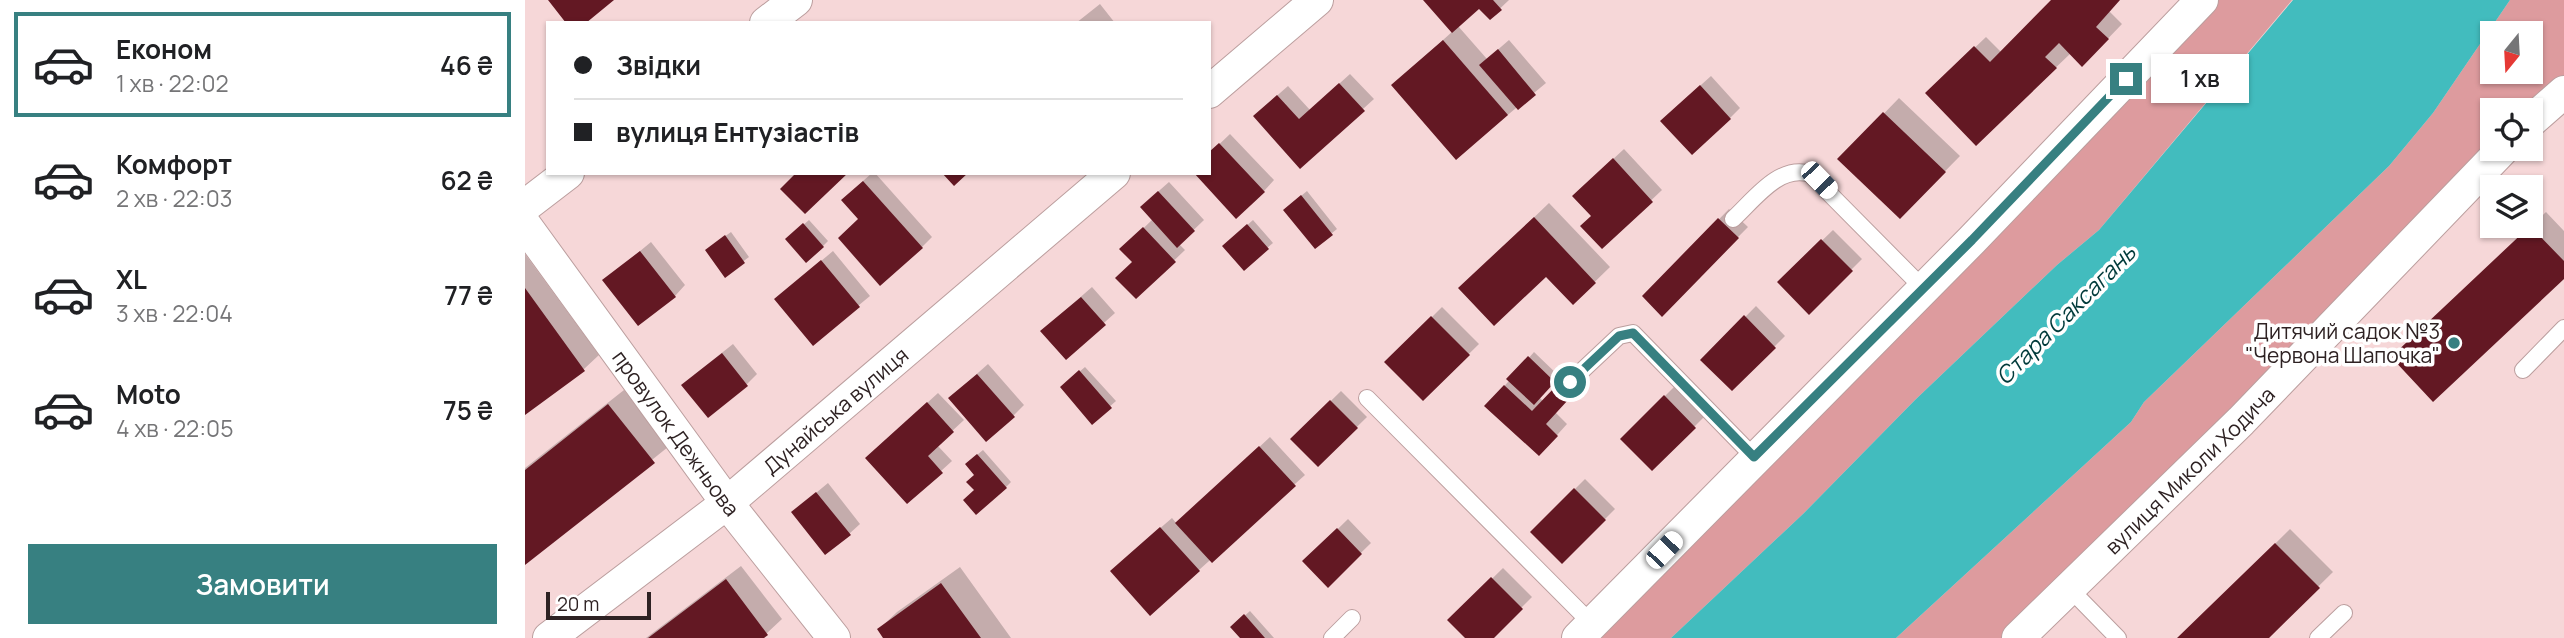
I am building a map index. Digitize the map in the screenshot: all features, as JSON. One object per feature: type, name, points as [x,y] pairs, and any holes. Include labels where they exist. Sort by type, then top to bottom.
[{"type":"street","points":[[769,21],[796,0]]},
{"type":"street","points":[[1211,90],[1317,0]]},
{"type":"street","points":[[1585,631],[1754,457],[1924,289],[2202,0]]},
{"type":"street","points":[[2543,110],[2564,92]]},
{"type":"street","name":"вулиця Миколи Ходича","points":[[2018,638],[2241,421],[2492,161]]},
{"type":"street","points":[[525,206],[565,175]]},
{"type":"street","name":"Дунайська вулиця","points":[[549,638],[727,503],[1112,175]]},
{"type":"street","name":"провулок Дежньова","points":[[525,225],[727,503],[834,638]]},
{"type":"lane","points":[[1733,219],[1780,176],[1800,171],[1810,174],[1924,289]]},
{"type":"lane","points":[[2523,370],[2564,327]]},
{"type":"lane","points":[[1570,382],[1619,336],[1633,333],[1754,457]]},
{"type":"lane","points":[[1367,398],[1585,631]]},
{"type":"lane","points":[[2070,588],[2118,638]]},
{"type":"lane","points":[[2318,638],[2344,613]]},
{"type":"lane","points":[[1332,638],[1352,618]]},
{"type":"shaded area","points":[[2202,0],[2292,0],[2099,230],[2057,265],[1915,400],[1804,513],[1671,638],[1578,638]]},
{"type":"shaded area","points":[[2510,0],[2564,0],[2564,92],[2543,103],[2543,98],[2480,98],[2480,161],[2018,638],[1896,638],[2131,422],[2144,402],[2389,166],[2433,113],[2480,44],[2480,84],[2543,84],[2543,21],[2496,21]]},
{"type":"water","name":"Стара Саксагань","points":[[2293,0],[2510,0],[2496,21],[2480,21],[2480,44],[2433,113],[2389,166],[2144,402],[2131,422],[1896,638],[1671,638],[1804,513],[1915,400],[2057,265],[2099,230]]},
{"type":"building","points":[[548,0],[614,0],[588,21],[564,21]]},
{"type":"building","points":[[1423,0],[1493,0],[1502,10],[1490,20],[1479,9],[1452,33]]},
{"type":"building","points":[[2051,0],[2120,0],[2096,27],[2109,39],[2082,67],[2059,43],[2045,57],[2057,68],[1976,146],[1925,93],[1974,46],[1990,62]]},
{"type":"building","points":[[1443,40],[1508,115],[1456,160],[1391,85]]},
{"type":"building","points":[[1498,49],[1536,95],[1518,110],[1479,65]]},
{"type":"building","points":[[1339,83],[1365,111],[1300,169],[1253,116],[1277,95],[1299,119]]},
{"type":"building","points":[[1700,85],[1731,119],[1692,155],[1660,121]]},
{"type":"building","points":[[1883,112],[1946,172],[1900,219],[1837,159]]},
{"type":"building","points":[[1219,143],[1265,192],[1236,219],[1196,175],[1211,175],[1211,150]]},
{"type":"building","points":[[1613,158],[1653,202],[1602,249],[1580,226],[1591,216],[1572,196]]},
{"type":"building","points":[[794,175],[846,175],[805,214],[780,189]]},
{"type":"building","points":[[944,175],[966,175],[954,186]]},
{"type":"building","points":[[863,181],[923,248],[880,286],[838,238],[858,219],[841,200]]},
{"type":"building","points":[[1158,191],[1195,231],[1177,248],[1140,207]]},
{"type":"building","points":[[1301,195],[1333,235],[1315,249],[1283,210]]},
{"type":"building","points":[[1534,217],[1596,283],[1573,305],[1546,277],[1494,326],[1458,288]]},
{"type":"building","points":[[1718,218],[1739,238],[1662,317],[1642,296]]},
{"type":"building","points":[[803,223],[824,247],[806,263],[785,239]]},
{"type":"building","points":[[1247,224],[1269,249],[1244,271],[1222,246]]},
{"type":"building","points":[[1143,227],[1176,262],[1136,299],[1115,278],[1132,262],[1119,249]]},
{"type":"building","points":[[725,235],[745,263],[725,278],[705,250]]},
{"type":"building","points":[[2517,238],[2542,238],[2564,261],[2564,279],[2433,402],[2391,357]]},
{"type":"building","points":[[1821,239],[1853,271],[1809,315],[1777,282]]},
{"type":"building","points":[[640,251],[676,297],[638,326],[602,280]]},
{"type":"building","points":[[821,260],[860,307],[813,346],[774,299]]},
{"type":"building","points":[[525,288],[585,371],[525,415]]},
{"type":"building","points":[[1081,297],[1106,325],[1066,360],[1040,331]]},
{"type":"building","points":[[1744,315],[1776,348],[1732,391],[1700,360]]},
{"type":"building","points":[[1431,316],[1470,355],[1423,401],[1384,362]]},
{"type":"building","points":[[722,353],[748,386],[708,418],[681,385]]},
{"type":"building","points":[[1528,356],[1555,382],[1534,405],[1506,379]]},
{"type":"building","points":[[1079,370],[1112,408],[1092,425],[1060,387]]},
{"type":"building","points":[[977,374],[1015,417],[986,442],[948,398]]},
{"type":"building","points":[[1504,385],[1532,411],[1555,387],[1568,400],[1546,424],[1558,436],[1539,456],[1484,406]]},
{"type":"building","points":[[1664,395],[1696,428],[1652,471],[1620,439]]},
{"type":"building","points":[[1330,400],[1358,428],[1318,467],[1290,439]]},
{"type":"building","points":[[927,402],[954,432],[928,456],[943,473],[907,504],[865,458]]},
{"type":"building","points":[[608,404],[655,463],[525,565],[525,470]]},
{"type":"building","points":[[1259,446],[1296,486],[1212,563],[1175,523]]},
{"type":"building","points":[[977,454],[1007,488],[976,515],[963,500],[974,490],[966,482],[974,475],[965,464]]},
{"type":"building","points":[[1574,488],[1606,520],[1562,564],[1530,532]]},
{"type":"building","points":[[816,492],[851,535],[825,555],[791,512]]},
{"type":"building","points":[[1160,527],[1200,571],[1150,616],[1110,571]]},
{"type":"building","points":[[1337,528],[1362,554],[1328,588],[1302,561]]},
{"type":"building","points":[[2275,543],[2320,588],[2269,638],[2177,638]]},
{"type":"building","points":[[1491,577],[1523,609],[1494,638],[1465,638],[1447,620]]},
{"type":"building","points":[[726,579],[768,635],[764,638],[648,638]]},
{"type":"building","points":[[941,583],[981,638],[883,638],[877,629]]},
{"type":"building","points":[[1244,614],[1265,638],[1240,638],[1230,627]]},
{"type":"place","name":"Дитячий садок №3 \"Червона Шапочка\"","points":[[2454,343]]},
{"type":"route","points":[[1570,382],[1619,336],[1633,333],[1754,457],[1972,240],[2126,79]]}]
